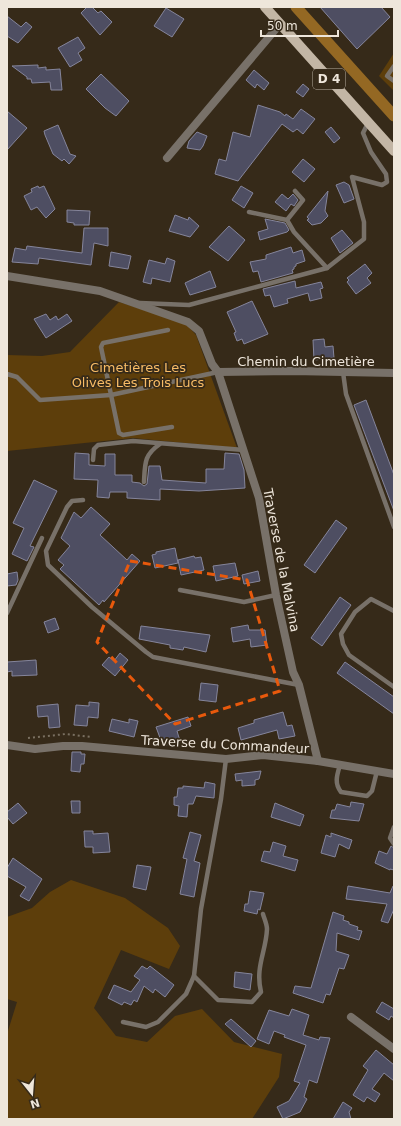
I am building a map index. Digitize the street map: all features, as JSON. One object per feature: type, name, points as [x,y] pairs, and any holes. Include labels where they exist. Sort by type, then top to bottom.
[{"type":"main road","name":"D 4","points":[[265,7],[394,151]]},
{"type":"street","points":[[167,158],[280,24]]},
{"type":"street","name":"Traverse de la Malvina","points":[[7,276],[100,291],[188,322],[199,331],[212,364],[218,372],[259,498],[276,594],[293,672],[299,685],[318,762]]},
{"type":"street","name":"Chemin du Cimetière","points":[[218,372],[343,372],[394,374]]},
{"type":"street","name":"Traverse du Commandeur","points":[[7,745],[35,749],[63,746],[82,746],[226,759],[263,755],[394,774]]},
{"type":"street","points":[[351,1017],[394,1049]]},
{"type":"lane","points":[[394,66],[387,76],[394,81]]},
{"type":"lane","points":[[131,302],[189,306],[327,268],[364,239],[364,222],[352,177],[382,185],[387,182],[386,174],[370,152],[363,133],[368,123]]},
{"type":"lane","points":[[287,220],[303,200],[295,191]]},
{"type":"lane","points":[[249,212],[287,220],[294,232],[327,268]]},
{"type":"lane","points":[[168,330],[102,344],[118,432],[120,434],[172,427]]},
{"type":"lane","points":[[7,374],[17,377],[40,400],[111,395],[218,372]]},
{"type":"lane","points":[[343,372],[346,394],[394,526]]},
{"type":"lane","points":[[93,460],[94,449],[98,445],[133,441],[244,450]]},
{"type":"lane","points":[[144,482],[145,461],[151,450],[160,444]]},
{"type":"lane","points":[[83,500],[72,501],[67,507],[46,551],[48,565],[92,607],[153,657],[299,685]]},
{"type":"lane","points":[[7,614],[42,538]]},
{"type":"lane","points":[[180,590],[244,602],[276,594]]},
{"type":"lane","points":[[394,611],[371,599],[355,612],[341,634],[343,644],[349,655],[394,687]]},
{"type":"lane","points":[[123,1022],[146,1027],[158,1022],[186,994],[194,976],[201,909],[221,798],[226,759]]},
{"type":"lane","points":[[340,765],[336,782],[337,787],[341,792],[361,797],[367,796],[372,791],[377,771]]},
{"type":"lane","points":[[394,827],[390,838],[394,844]]},
{"type":"lane","points":[[194,976],[218,1000],[252,1002],[261,992],[258,980],[259,966],[267,928],[263,914]]},
{"type":"path","points":[[26,738],[66,734],[97,738]]},
{"type":"highlighted area","points":[[130,561],[247,580],[280,691],[175,724],[97,642]]},
{"type":"green space","points":[[394,53],[394,91],[379,76]]},
{"type":"green space","name":"Cimetières Les Olives Les Trois Lucs","points":[[119,302],[185,323],[196,335],[237,448],[133,438],[7,451],[7,355],[42,356],[70,352]]},
{"type":"green space","points":[[71,880],[125,898],[168,928],[180,946],[169,969],[121,950],[94,1008],[116,1036],[147,1042],[175,1016],[202,1009],[234,1042],[282,1054],[279,1077],[252,1119],[7,1119],[7,1034],[17,1002],[7,999],[7,917],[32,908],[50,892]]},
{"type":"building","points":[[87,7],[92,7],[98,13],[101,11],[112,22],[100,35],[81,13]]},
{"type":"building","points":[[320,7],[381,7],[390,17],[357,49]]},
{"type":"building","points":[[166,8],[184,19],[172,37],[154,26]]},
{"type":"building","points":[[7,16],[21,27],[26,22],[32,27],[18,43],[7,36]]},
{"type":"building","points":[[78,37],[85,48],[78,53],[82,60],[70,67],[58,48]]},
{"type":"building","points":[[38,65],[38,68],[46,67],[46,70],[60,69],[62,90],[51,90],[50,82],[32,83],[31,79],[27,79],[27,77],[12,66]]},
{"type":"building","points":[[254,70],[269,83],[264,90],[257,84],[255,88],[246,80]]},
{"type":"building","points":[[101,74],[129,101],[116,116],[105,108],[86,89]]},
{"type":"building","points":[[303,84],[309,89],[303,97],[296,92]]},
{"type":"building","points":[[258,105],[280,112],[285,116],[286,114],[293,119],[301,109],[315,119],[303,134],[297,129],[293,132],[282,124],[238,181],[215,174],[219,159],[226,161],[233,132],[250,137]]},
{"type":"building","points":[[7,111],[27,128],[7,150]]},
{"type":"building","points":[[58,125],[70,154],[76,156],[69,164],[64,159],[62,161],[53,154],[45,135],[44,131]]},
{"type":"building","points":[[331,127],[340,138],[334,143],[325,132]]},
{"type":"building","points":[[197,132],[207,136],[203,146],[200,150],[187,148],[189,141]]},
{"type":"building","points":[[303,159],[315,169],[304,182],[292,172]]},
{"type":"building","points":[[344,182],[349,185],[354,199],[344,203],[336,185]]},
{"type":"building","points":[[38,186],[39,188],[44,186],[55,209],[46,218],[37,207],[31,210],[24,196],[32,192],[31,189]]},
{"type":"building","points":[[241,186],[253,193],[244,208],[232,200]]},
{"type":"building","points":[[328,191],[325,211],[328,216],[321,223],[312,225],[307,220],[309,219],[307,217]]},
{"type":"building","points":[[282,194],[288,199],[293,194],[298,200],[294,206],[291,204],[286,211],[275,202]]},
{"type":"building","points":[[67,210],[90,211],[89,225],[74,225],[74,223],[67,222]]},
{"type":"building","points":[[175,215],[188,220],[189,217],[199,226],[190,237],[169,231]]},
{"type":"building","points":[[265,219],[285,223],[289,230],[287,232],[260,240],[258,232],[268,229]]},
{"type":"building","points":[[229,226],[245,240],[228,261],[209,247]]},
{"type":"building","points":[[84,228],[108,228],[108,246],[94,243],[91,265],[39,258],[38,264],[12,262],[15,248],[26,250],[27,246],[82,253]]},
{"type":"building","points":[[342,230],[353,243],[340,253],[331,238]]},
{"type":"building","points":[[291,247],[293,253],[302,250],[305,261],[296,264],[292,270],[293,273],[261,282],[258,271],[253,272],[250,262],[266,259],[266,255]]},
{"type":"building","points":[[111,252],[131,256],[128,269],[109,266]]},
{"type":"building","points":[[167,258],[175,261],[170,282],[152,278],[151,284],[143,282],[149,260],[165,264]]},
{"type":"building","points":[[365,264],[372,273],[367,278],[371,283],[356,294],[347,282],[349,280],[347,278]]},
{"type":"building","points":[[210,271],[216,287],[190,295],[185,283]]},
{"type":"building","points":[[295,281],[296,288],[321,282],[323,288],[320,289],[322,298],[310,301],[308,293],[287,299],[288,303],[274,307],[270,295],[265,296],[263,289]]},
{"type":"building","points":[[252,301],[268,334],[244,344],[242,339],[237,341],[234,333],[236,332],[227,312]]},
{"type":"building","points":[[46,314],[50,320],[56,316],[58,320],[67,314],[72,321],[46,338],[34,319]]},
{"type":"building","points":[[324,339],[325,347],[333,346],[334,358],[314,360],[313,340]]},
{"type":"building","points":[[366,400],[394,475],[394,511],[354,405]]},
{"type":"building","points":[[75,453],[89,454],[89,465],[105,466],[105,454],[115,454],[115,475],[132,475],[132,482],[140,483],[144,486],[147,484],[149,466],[160,466],[162,480],[206,483],[206,469],[224,469],[225,453],[239,454],[244,470],[245,488],[199,491],[160,489],[160,500],[127,498],[127,492],[110,492],[109,498],[97,497],[98,480],[74,479]]},
{"type":"building","points":[[34,480],[57,491],[30,546],[34,547],[27,561],[12,554],[24,528],[13,523]]},
{"type":"building","points":[[91,507],[110,524],[100,535],[127,560],[132,554],[140,561],[104,602],[103,600],[99,605],[60,569],[64,565],[58,560],[70,546],[61,538],[74,512],[81,518]]},
{"type":"building","points":[[336,520],[347,528],[315,573],[304,565]]},
{"type":"building","points":[[175,548],[178,563],[155,568],[152,555],[156,554],[156,552]]},
{"type":"building","points":[[194,556],[195,558],[201,557],[204,570],[181,575],[178,560]]},
{"type":"building","points":[[235,563],[238,576],[216,581],[213,566]]},
{"type":"building","points":[[258,571],[260,581],[244,584],[242,575]]},
{"type":"building","points":[[17,572],[18,580],[16,585],[7,586],[7,574]]},
{"type":"building","points":[[340,597],[351,605],[322,646],[311,638]]},
{"type":"building","points":[[55,618],[59,629],[48,633],[44,622]]},
{"type":"building","points":[[248,625],[249,630],[265,630],[267,645],[251,647],[250,639],[233,642],[231,628]]},
{"type":"building","points":[[141,626],[210,635],[206,652],[184,647],[183,650],[170,648],[170,645],[139,639]]},
{"type":"building","points":[[120,653],[128,660],[115,676],[102,665],[109,657],[114,661]]},
{"type":"building","points":[[36,660],[37,675],[12,676],[12,671],[7,672],[7,662]]},
{"type":"building","points":[[345,662],[394,697],[394,714],[337,673]]},
{"type":"building","points":[[201,683],[218,685],[216,702],[199,700]]},
{"type":"building","points":[[89,702],[99,703],[98,718],[88,717],[87,726],[74,725],[76,705],[89,706]]},
{"type":"building","points":[[58,704],[60,727],[49,728],[48,716],[38,717],[37,706]]},
{"type":"building","points":[[283,712],[287,726],[292,725],[295,736],[279,739],[277,730],[241,740],[238,728],[254,723],[254,720]]},
{"type":"building","points":[[188,717],[191,726],[177,731],[180,741],[163,746],[156,727]]},
{"type":"building","points":[[112,719],[129,723],[129,719],[138,721],[134,737],[109,731]]},
{"type":"building","points":[[72,752],[81,752],[81,754],[85,754],[84,764],[81,764],[80,772],[71,771]]},
{"type":"building","points":[[261,771],[259,779],[255,780],[255,785],[242,786],[242,780],[236,781],[235,774]]},
{"type":"building","points":[[205,782],[215,784],[214,798],[196,796],[193,804],[188,804],[187,817],[178,816],[179,806],[174,805],[174,797],[177,797],[178,788],[183,788],[183,786],[204,788]]},
{"type":"building","points":[[71,801],[80,801],[80,813],[72,813]]},
{"type":"building","points":[[351,802],[364,804],[359,821],[330,818],[332,810],[335,810],[337,804],[350,807]]},
{"type":"building","points":[[18,803],[27,813],[13,824],[7,817],[7,812]]},
{"type":"building","points":[[275,803],[304,815],[300,826],[271,817]]},
{"type":"building","points":[[84,831],[93,831],[93,834],[108,833],[110,852],[93,853],[93,847],[85,847]]},
{"type":"building","points":[[190,832],[201,835],[194,861],[200,863],[194,897],[180,894],[187,859],[183,858]]},
{"type":"building","points":[[331,833],[352,840],[349,849],[339,844],[335,857],[321,853],[326,835],[331,837]]},
{"type":"building","points":[[273,842],[286,846],[283,856],[298,860],[295,871],[261,861],[264,851],[270,852]]},
{"type":"building","points":[[391,846],[394,848],[394,870],[390,870],[375,863],[379,851],[387,854]]},
{"type":"building","points":[[13,858],[42,879],[29,901],[20,896],[26,887],[7,876],[7,868]]},
{"type":"building","points":[[137,865],[151,867],[146,890],[133,887]]},
{"type":"building","points":[[348,886],[390,893],[394,886],[394,909],[388,923],[381,921],[387,904],[346,899]]},
{"type":"building","points":[[250,891],[264,893],[260,910],[258,909],[257,914],[244,911],[245,904],[248,904]]},
{"type":"building","points":[[333,912],[344,916],[343,920],[358,927],[357,930],[362,931],[359,940],[337,933],[336,951],[349,955],[344,969],[339,968],[330,995],[326,994],[323,1003],[293,993],[295,986],[311,988]]},
{"type":"building","points":[[142,966],[147,969],[150,966],[174,985],[165,997],[155,989],[153,993],[144,986],[137,1002],[134,1000],[131,1005],[124,1002],[122,1005],[108,998],[114,985],[131,992],[140,980],[134,976]]},
{"type":"building","points":[[235,972],[252,974],[250,990],[234,987]]},
{"type":"building","points":[[382,1002],[394,1009],[394,1018],[391,1016],[389,1020],[376,1012]]},
{"type":"building","points":[[292,1009],[309,1015],[303,1035],[319,1040],[320,1037],[330,1038],[317,1083],[309,1080],[304,1097],[307,1099],[300,1112],[283,1119],[277,1107],[289,1101],[300,1083],[294,1081],[306,1045],[284,1037],[285,1035],[274,1031],[269,1044],[257,1039],[269,1010],[289,1016]]},
{"type":"building","points":[[231,1019],[256,1041],[251,1047],[225,1024]]},
{"type":"building","points":[[376,1050],[394,1065],[394,1081],[384,1073],[372,1089],[380,1094],[375,1102],[367,1097],[364,1102],[353,1095],[368,1070],[363,1066]]},
{"type":"building","points":[[343,1102],[352,1108],[349,1112],[351,1119],[333,1119]]},
{"type":"waterway","points":[[296,7],[394,116]]}]
